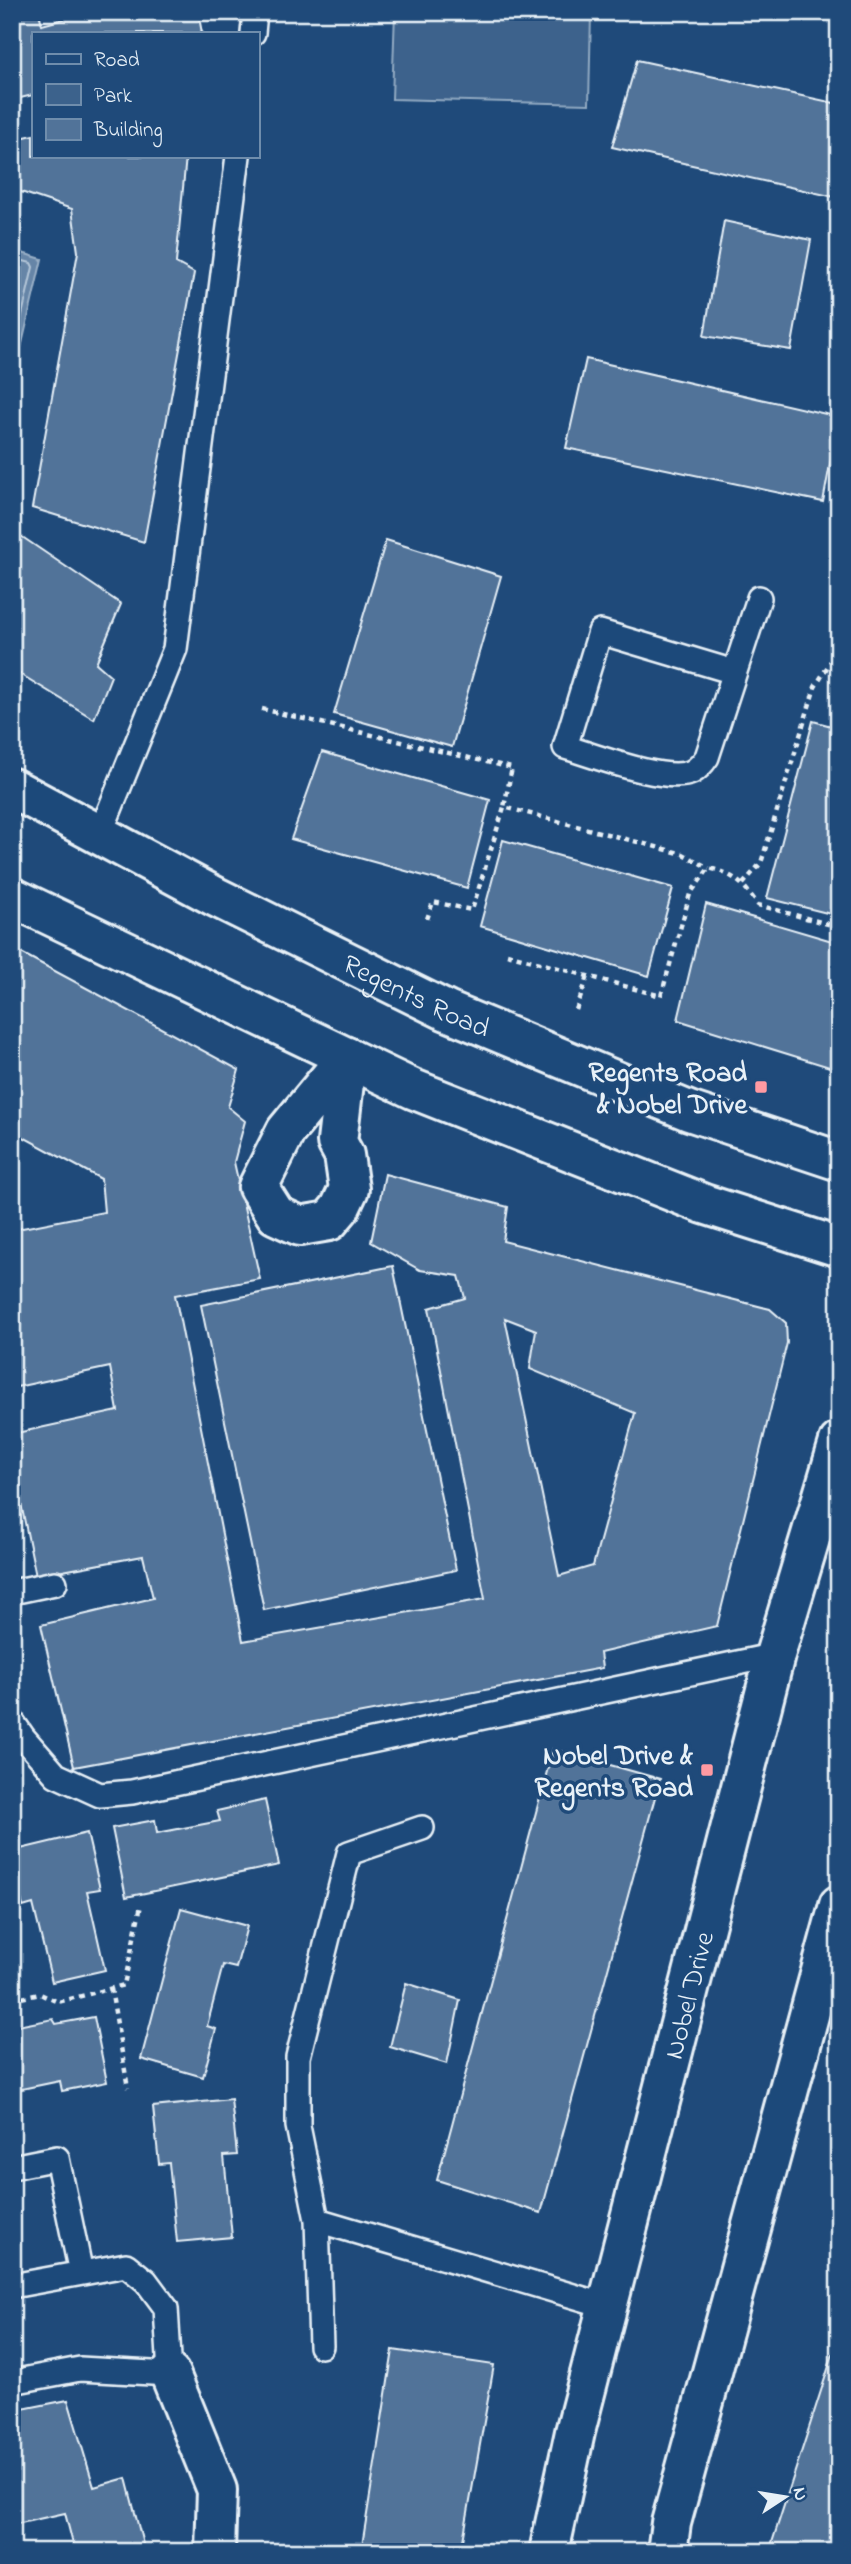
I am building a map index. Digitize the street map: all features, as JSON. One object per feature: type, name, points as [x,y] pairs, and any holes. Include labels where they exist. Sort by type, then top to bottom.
[{"type":"street","name":"Regents Road","points":[[12,788],[216,897],[447,1011],[689,1111],[839,1161]]},
{"type":"street","points":[[12,897],[413,1089],[704,1204],[839,1247]]},
{"type":"street","name":"Nobel Drive","points":[[550,2552],[575,2432],[775,1654],[839,1442]]},
{"type":"street","points":[[667,2552],[671,2523],[839,1905]]},
{"type":"street","points":[[170,2374],[218,2490],[215,2552]]},
{"type":"lane","points":[[253,32],[255,12]]},
{"type":"lane","points":[[100,834],[175,649],[238,158]]},
{"type":"lane","points":[[734,672],[600,632],[565,747],[662,775],[690,773],[700,766],[707,757],[759,598]]},
{"type":"lane","points":[[12,1592],[55,1583]]},
{"type":"lane","points":[[12,1721],[56,1775],[100,1795],[132,1792],[775,1654]]},
{"type":"lane","points":[[321,2346],[317,2220],[298,2126],[298,2057],[349,1853],[422,1828]]},
{"type":"lane","points":[[12,2167],[57,2158],[81,2273]]},
{"type":"lane","points":[[317,2220],[607,2306]]},
{"type":"lane","points":[[12,2286],[126,2265],[146,2281],[166,2308],[170,2374],[80,2369],[12,2382]]},
{"type":"path","points":[[743,884],[761,863],[815,688],[838,650]]},
{"type":"path","points":[[262,709],[512,768],[504,807],[472,910],[433,902],[427,919]]},
{"type":"path","points":[[504,807],[683,854],[709,868],[724,872],[743,884],[758,905],[839,927]]},
{"type":"path","points":[[507,954],[661,996],[690,894],[709,868]]},
{"type":"path","points":[[576,1010],[588,976]]},
{"type":"path","points":[[12,2000],[40,1994],[58,2002],[124,1985],[141,1905]]},
{"type":"path","points":[[111,1989],[128,2088]]},
{"type":"green space","points":[[395,12],[591,12],[589,104],[392,99]]},
{"type":"water","points":[[12,250],[42,259],[21,348],[12,346]]},
{"type":"building","points":[[12,12],[39,12],[42,25],[75,16],[74,12],[198,12],[202,32],[32,32],[32,95],[12,100]]},
{"type":"building","points":[[637,60],[839,104],[839,198],[612,147]]},
{"type":"building","points":[[32,135],[32,158],[186,158],[176,263],[194,273],[144,542],[32,508],[78,252],[72,209],[12,189],[12,140]]},
{"type":"building","points":[[724,221],[811,240],[791,350],[704,336]]},
{"type":"building","points":[[586,359],[839,417],[823,502],[566,448]]},
{"type":"building","points":[[12,530],[121,604],[96,663],[111,676],[94,719],[12,669]]},
{"type":"building","points":[[386,540],[501,576],[452,747],[334,714]]},
{"type":"building","points":[[813,721],[839,728],[839,916],[767,898]]},
{"type":"building","points":[[322,752],[490,800],[467,888],[291,839]]},
{"type":"building","points":[[503,840],[673,888],[649,976],[480,926]]},
{"type":"building","points":[[706,904],[839,943],[839,1070],[678,1020]]},
{"type":"building","points":[[12,948],[239,1070],[228,1107],[245,1121],[234,1162],[260,1279],[175,1295],[243,1641],[485,1599],[429,1308],[465,1298],[459,1276],[420,1270],[371,1242],[385,1174],[508,1207],[503,1241],[770,1309],[786,1323],[787,1343],[717,1626],[600,1653],[602,1668],[74,1767],[41,1625],[153,1598],[143,1556],[36,1576],[12,1460],[12,1434],[118,1411],[110,1367],[12,1388],[12,1230],[104,1212],[101,1179],[12,1131]],"holes":[[[505,1318],[536,1330],[530,1369],[635,1413],[593,1566],[559,1576]]]},
{"type":"building","points":[[393,1266],[456,1570],[264,1610],[201,1305]]},
{"type":"building","points":[[553,1749],[660,1779],[541,2213],[437,2180]]},
{"type":"building","points":[[265,1800],[279,1865],[126,1897],[112,1828],[155,1820],[157,1833],[220,1821],[217,1811]]},
{"type":"building","points":[[87,1833],[100,1889],[87,1891],[105,1970],[52,1982],[33,1904],[23,1907],[12,1851]]},
{"type":"building","points":[[181,1908],[247,1926],[236,1968],[223,1965],[207,2026],[216,2029],[203,2077],[141,2059]]},
{"type":"building","points":[[406,1983],[460,2000],[447,2064],[390,2047]]},
{"type":"building","points":[[94,2017],[107,2082],[62,2091],[60,2081],[12,2091],[12,2027],[53,2019],[56,2024]]},
{"type":"building","points":[[231,2099],[237,2155],[224,2156],[232,2237],[177,2242],[169,2163],[159,2164],[153,2107]]},
{"type":"building","points":[[839,2335],[839,2552],[769,2552]]},
{"type":"building","points":[[393,2350],[494,2365],[461,2552],[361,2552]]},
{"type":"building","points":[[68,2400],[94,2487],[126,2478],[145,2552],[75,2552],[65,2513],[12,2525],[12,2411]]},
{"type":"place","name":"Regents Road & Nobel Drive","points":[[761,1087]]},
{"type":"place","name":"Nobel Drive & Regents Road","points":[[707,1770]]}]
